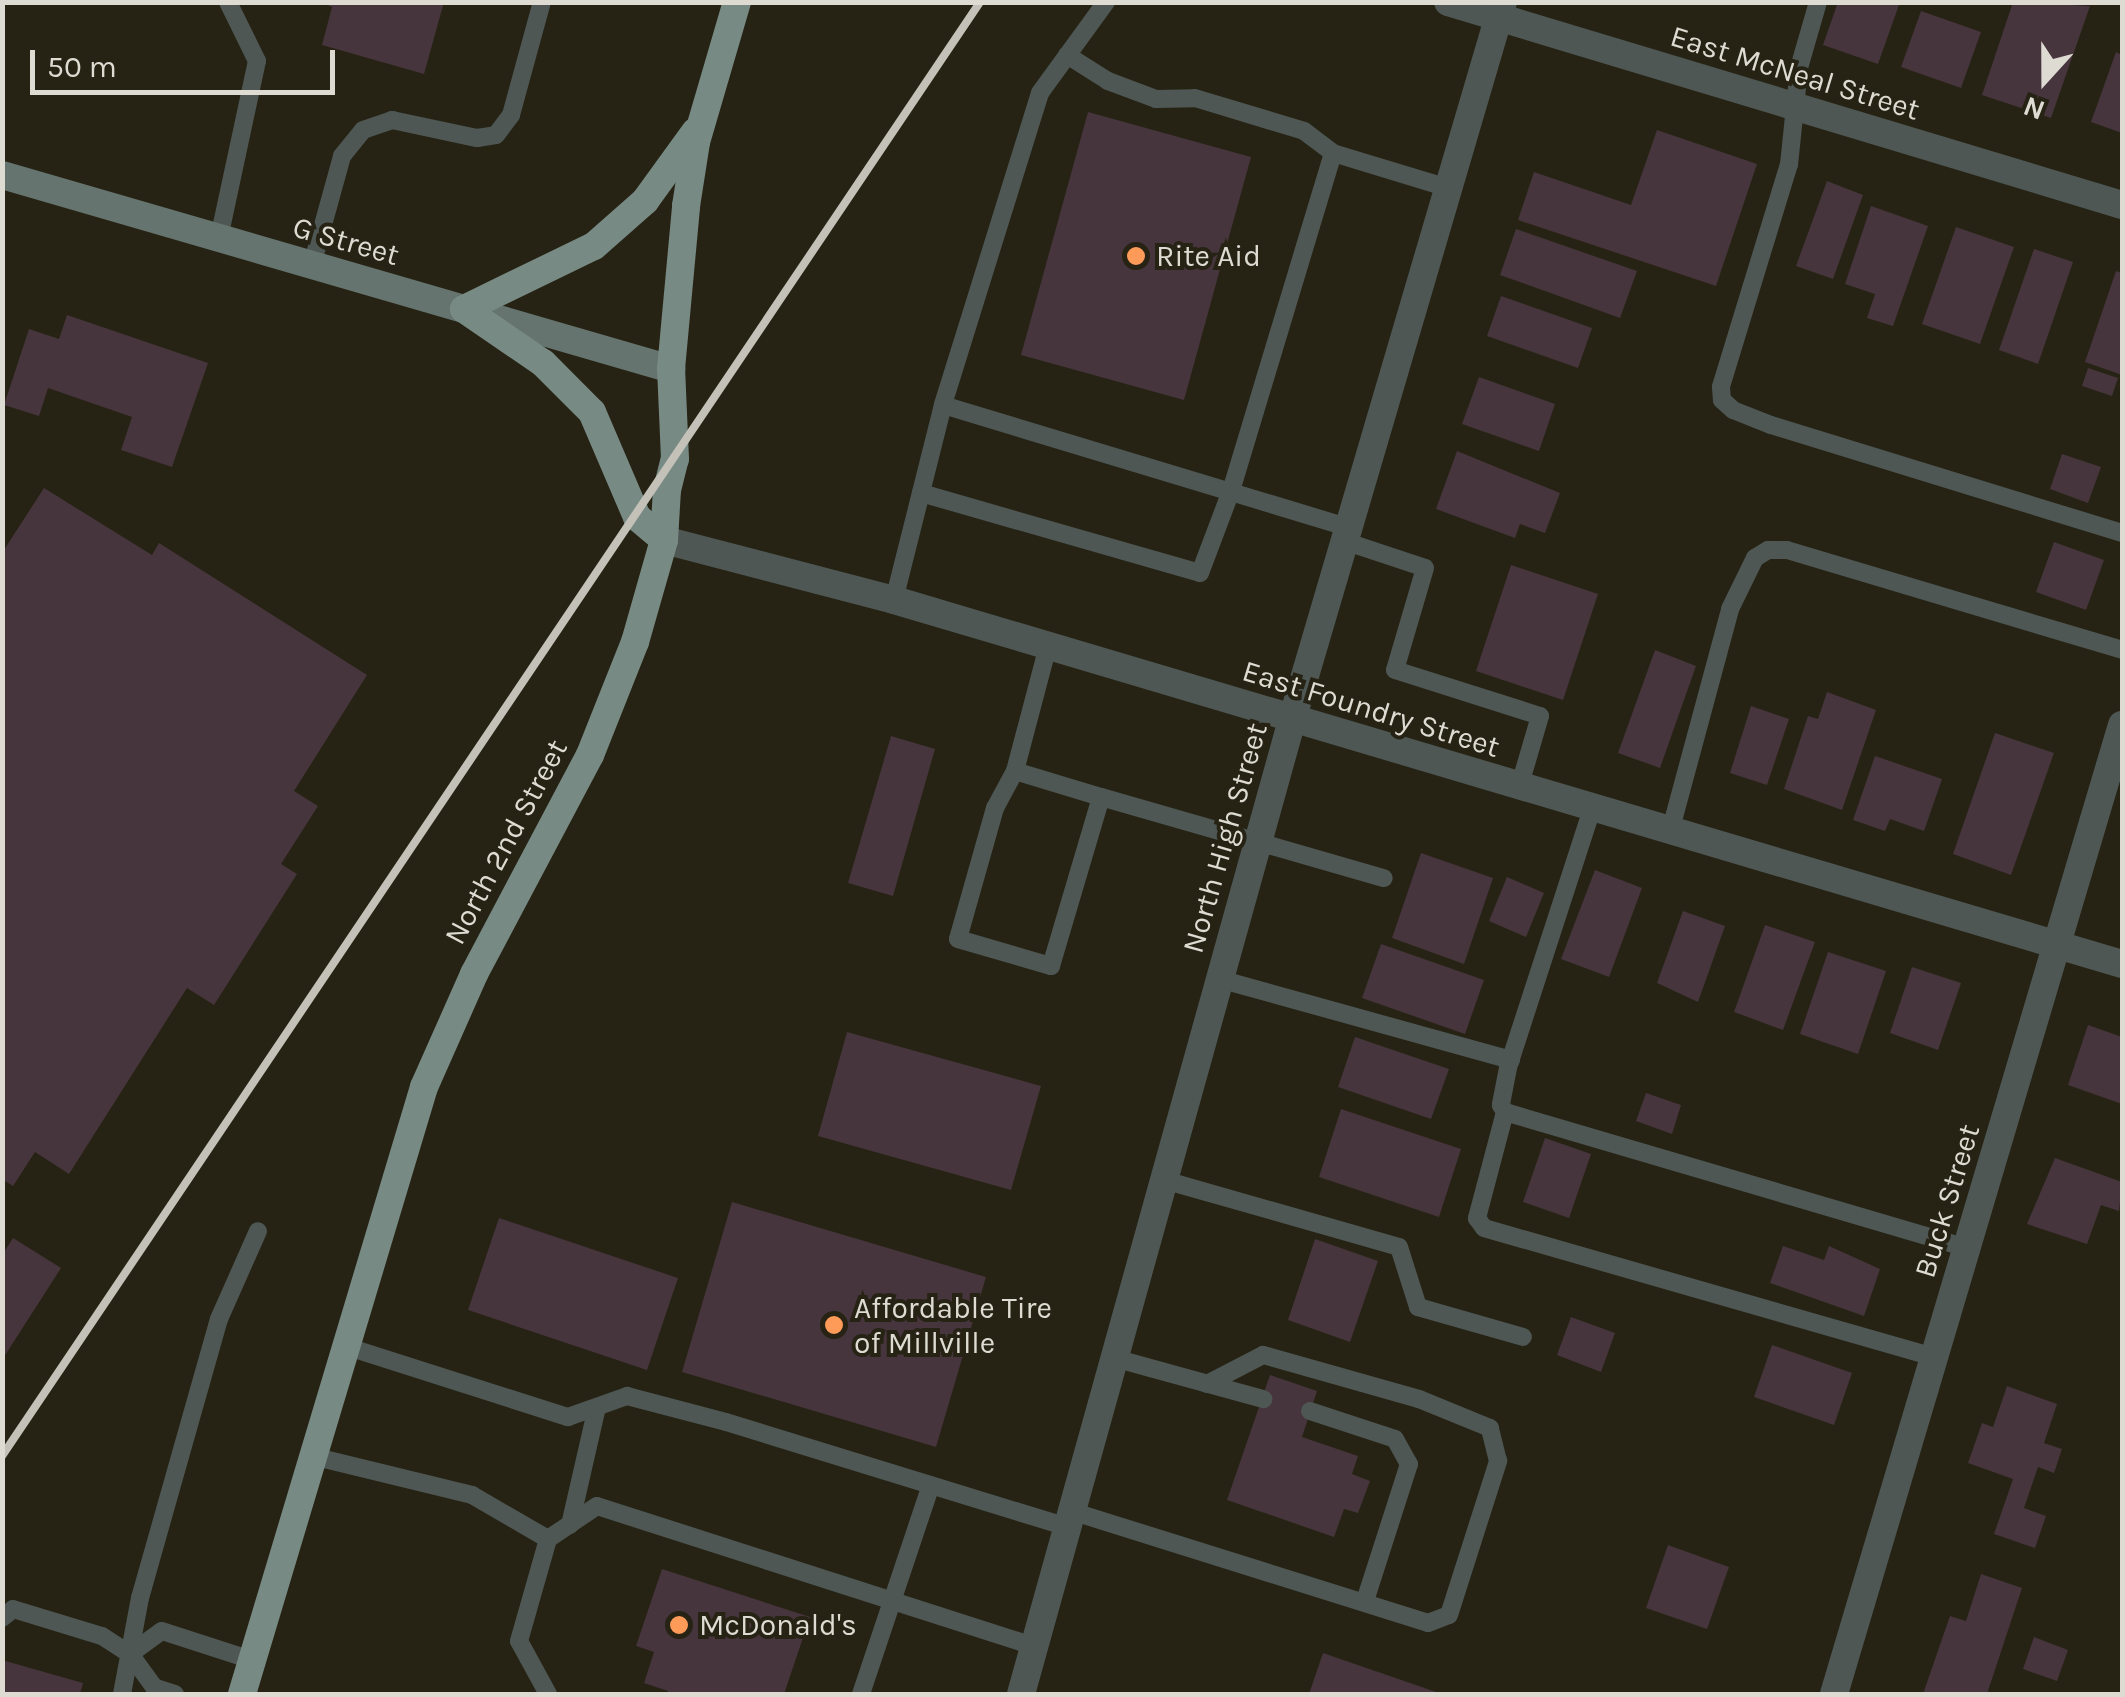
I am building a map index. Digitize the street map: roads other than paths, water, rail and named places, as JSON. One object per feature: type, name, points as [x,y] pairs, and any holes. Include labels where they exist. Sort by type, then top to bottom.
[{"type":"main road","name":"North 2nd Street","points":[[242,1694],[345,1346],[443,1038],[590,755],[635,642],[664,540],[675,459],[672,369],[686,206],[703,121],[737,2]]},
{"type":"main road","points":[[664,540],[637,516],[592,412],[543,364],[464,309],[594,246],[644,201],[703,121]]},
{"type":"main road","name":"G Street","points":[[2,175],[672,369]]},
{"type":"street","name":"East McNeal Street","points":[[1448,2],[1500,10],[1795,107],[2122,206]]},
{"type":"street","name":"North High Street","points":[[1025,1694],[1034,1646],[1292,720],[1500,10]]},
{"type":"street","name":"East Foundry Street","points":[[664,540],[894,600],[2122,964]]},
{"type":"street","name":"Buck Street","points":[[1834,1694],[2122,725]]},
{"type":"lane","points":[[219,238],[257,60],[228,2]]},
{"type":"lane","points":[[312,264],[342,156],[364,130],[392,120],[477,138],[496,135],[511,115],[542,2]]},
{"type":"lane","points":[[894,600],[943,406],[1040,94],[1106,2]]},
{"type":"lane","points":[[1818,2],[1799,68],[1789,164],[1721,388],[1722,400],[1733,410],[1772,425],[2122,533]]},
{"type":"lane","points":[[1067,55],[1108,82],[1156,98],[1196,98],[1304,131],[1333,154],[1448,188]]},
{"type":"lane","points":[[921,493],[1200,573],[1231,491],[1333,154]]},
{"type":"lane","points":[[943,406],[1231,491],[1425,568],[1394,670],[1540,716],[1519,788]]},
{"type":"lane","points":[[1670,832],[1730,610],[1755,558],[1768,550],[1787,550],[2122,650]]},
{"type":"lane","points":[[1048,646],[1015,771],[995,808],[958,939],[1051,966],[1101,798]]},
{"type":"lane","points":[[1015,771],[1384,878]]},
{"type":"lane","points":[[1592,809],[1511,1060],[1501,1104],[1504,1112],[1477,1218],[1484,1228],[1934,1357]]},
{"type":"lane","points":[[1220,979],[1511,1060]]},
{"type":"lane","points":[[1504,1112],[1967,1248]]},
{"type":"lane","points":[[1164,1180],[1399,1247],[1418,1307],[1524,1337]]},
{"type":"lane","points":[[122,1694],[140,1598],[220,1319],[258,1231]]},
{"type":"lane","points":[[345,1346],[568,1418],[627,1396],[932,1485],[1365,1601],[1428,1622],[1450,1616],[1498,1461],[1490,1428],[1419,1399],[1263,1354],[1207,1384]]},
{"type":"lane","points":[[1114,1358],[1263,1399]]},
{"type":"lane","points":[[570,1525],[597,1407]]},
{"type":"lane","points":[[1310,1410],[1395,1439],[1409,1464],[1365,1601]]},
{"type":"lane","points":[[312,1456],[472,1495],[548,1540]]},
{"type":"lane","points":[[862,1694],[890,1599],[932,1485]]},
{"type":"lane","points":[[548,1694],[519,1640],[548,1540],[597,1506],[1034,1646]]},
{"type":"lane","points":[[2,1618],[14,1610],[102,1636],[130,1654],[154,1688],[176,1694]]},
{"type":"lane","points":[[130,1654],[162,1631],[252,1660]]},
{"type":"railway","points":[[2,1456],[980,2]]},
{"type":"place","name":"Rite Aid","points":[[1136,256]]},
{"type":"place","name":"Affordable Tire of Millville","points":[[834,1325]]},
{"type":"place","name":"McDonald's","points":[[679,1625]]}]
